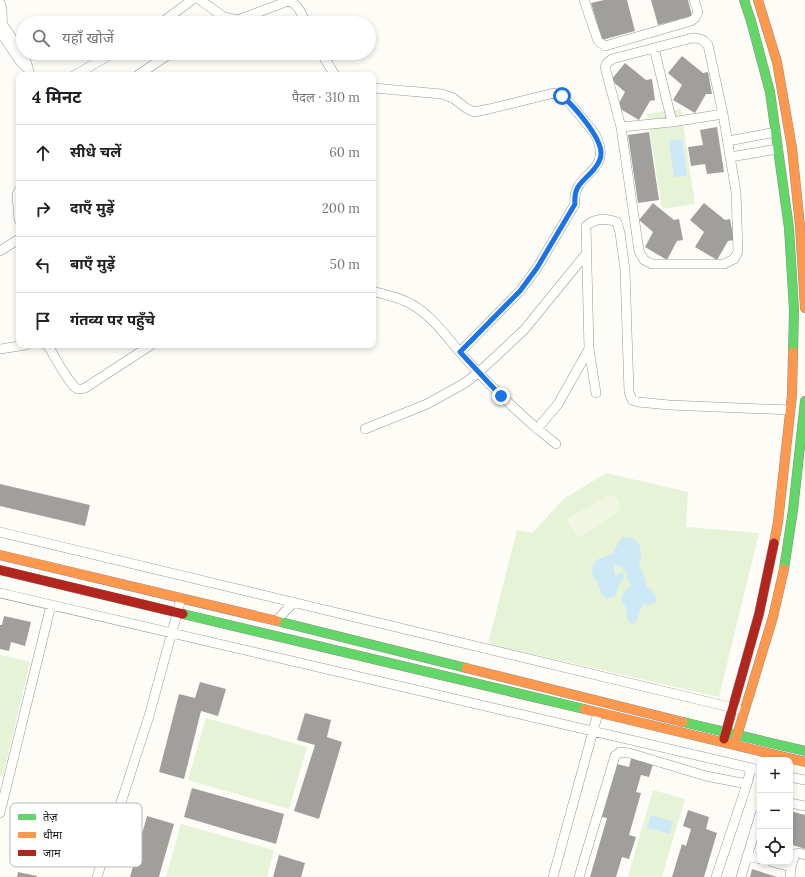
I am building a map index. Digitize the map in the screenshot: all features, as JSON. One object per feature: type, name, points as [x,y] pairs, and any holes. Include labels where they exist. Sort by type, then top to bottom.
[{"type":"street","points":[[170,16],[192,0]]},
{"type":"street","points":[[200,0],[223,16]]},
{"type":"street","points":[[584,0],[598,41],[605,46],[691,21],[695,18],[698,12],[694,0]]},
{"type":"street","points":[[723,742],[758,614],[778,522],[792,395],[794,310],[789,228],[770,92],[744,0]]},
{"type":"street","points":[[758,0],[777,62],[792,148],[800,226],[805,308]]},
{"type":"street","points":[[249,16],[288,1],[298,7],[302,16]]},
{"type":"street","points":[[0,3],[3,25],[16,44]]},
{"type":"street","points":[[0,32],[16,55]]},
{"type":"street","points":[[692,38],[704,40],[708,45],[723,114],[736,192],[738,252],[736,256],[734,259],[724,264],[652,264],[644,260],[639,251],[621,127],[606,67],[607,63],[612,59],[692,38]]},
{"type":"street","points":[[654,48],[672,122]]},
{"type":"street","points":[[19,60],[29,72]]},
{"type":"street","points":[[26,60],[29,72]]},
{"type":"street","points":[[80,72],[101,60]]},
{"type":"street","points":[[142,72],[160,60]]},
{"type":"street","points":[[324,60],[333,72]]},
{"type":"street","points":[[376,88],[442,94],[453,98],[474,112],[554,93],[558,94],[568,102],[595,135],[600,147],[601,154],[595,169],[580,183],[574,198],[575,204],[537,268],[520,291],[460,352]]},
{"type":"street","points":[[621,127],[672,122],[723,114]]},
{"type":"street","points":[[728,141],[776,132]]},
{"type":"street","points":[[730,158],[778,149]]},
{"type":"street","points":[[596,393],[589,349],[586,226],[591,221],[609,219],[617,222],[625,270],[629,392],[632,400],[669,405],[790,410]]},
{"type":"street","points":[[0,252],[16,242]]},
{"type":"street","points":[[365,429],[428,404],[465,383],[479,372],[524,330],[586,254]]},
{"type":"street","points":[[376,292],[411,304],[435,323],[501,396],[556,444]]},
{"type":"street","points":[[0,349],[16,347]]},
{"type":"street","points":[[50,348],[71,383],[76,388],[80,389],[85,388],[146,348]]},
{"type":"street","points":[[537,429],[558,404],[589,349]]},
{"type":"street","points":[[734,745],[773,616],[786,551],[799,468],[805,401]]},
{"type":"street","points":[[0,532],[289,606],[745,711]]},
{"type":"street","points":[[0,554],[805,751]]},
{"type":"street","points":[[0,570],[805,762]]},
{"type":"street","points":[[0,593],[756,769],[747,784],[716,877]]},
{"type":"street","points":[[121,803],[149,716],[181,599]]},
{"type":"street","points":[[0,813],[51,605]]},
{"type":"street","points":[[276,621],[289,606]]},
{"type":"street","points":[[553,877],[598,713]]},
{"type":"street","points":[[579,877],[614,756],[620,752],[629,753],[706,776],[747,784]]},
{"type":"street","points":[[688,771],[693,754]]},
{"type":"street","points":[[793,778],[805,780]]},
{"type":"street","points":[[793,804],[805,806]]},
{"type":"street","points":[[741,877],[757,824]]},
{"type":"street","points":[[790,877],[795,854],[799,853],[805,855]]},
{"type":"street","points":[[748,856],[757,858]]},
{"type":"street","points":[[783,865],[791,867]]},
{"type":"street","points":[[97,877],[100,867]]},
{"type":"green space","points":[[681,109],[695,204],[662,209],[647,114]]},
{"type":"green space","points":[[606,473],[688,492],[686,527],[759,533],[719,697],[488,644],[517,530],[532,533],[565,498]]},
{"type":"green space","points":[[609,495],[615,497],[619,501],[619,512],[578,538],[566,519]]},
{"type":"green space","points":[[0,655],[30,662],[3,776],[0,775]]},
{"type":"green space","points":[[206,718],[307,747],[289,809],[188,780]]},
{"type":"green space","points":[[653,790],[685,799],[662,877],[628,877]]},
{"type":"green space","points":[[181,824],[274,850],[267,877],[166,877]]},
{"type":"water","points":[[682,139],[687,176],[674,177],[669,141]]},
{"type":"water","points":[[622,537],[634,539],[640,545],[641,555],[639,566],[644,575],[647,587],[654,593],[656,599],[656,602],[650,605],[644,604],[634,624],[629,621],[625,605],[621,601],[623,593],[631,586],[627,579],[626,571],[618,565],[613,564],[615,575],[622,572],[625,577],[620,583],[616,594],[607,599],[601,593],[597,581],[593,577],[592,568],[596,560],[612,554]]},
{"type":"water","points":[[651,815],[673,822],[670,834],[647,828]]},
{"type":"building","points":[[604,0],[627,0],[635,31],[602,40],[591,3]]},
{"type":"building","points":[[651,0],[688,0],[692,16],[658,25]]},
{"type":"building","points":[[682,56],[703,73],[708,72],[712,94],[706,94],[695,113],[673,100],[682,85],[668,73]]},
{"type":"building","points":[[625,63],[646,80],[652,79],[655,100],[650,101],[639,120],[617,107],[625,92],[611,80]]},
{"type":"building","points":[[717,127],[724,172],[707,174],[705,164],[691,166],[688,147],[703,145],[700,130]]},
{"type":"building","points":[[649,132],[659,200],[638,203],[628,135]]},
{"type":"building","points":[[653,203],[674,220],[679,219],[683,240],[677,241],[667,260],[645,247],[653,232],[639,220]]},
{"type":"building","points":[[704,203],[725,220],[730,219],[734,240],[728,241],[717,260],[695,247],[704,232],[690,220]]},
{"type":"building","points":[[0,484],[90,505],[85,526],[0,506]]},
{"type":"building","points":[[4,616],[31,622],[25,646],[11,642],[9,651],[0,649],[0,625],[2,625]]},
{"type":"building","points":[[200,682],[226,689],[218,716],[201,711],[184,779],[159,772],[179,694],[195,698]]},
{"type":"building","points":[[305,713],[331,720],[327,737],[342,742],[319,819],[294,811],[315,745],[297,740]]},
{"type":"building","points":[[632,755],[654,761],[649,777],[641,775],[636,792],[641,793],[629,835],[636,837],[629,859],[622,857],[616,877],[590,877],[607,818],[602,817],[617,764],[629,767]]},
{"type":"building","points":[[192,788],[284,814],[276,844],[184,817]]},
{"type":"building","points":[[688,810],[709,817],[706,829],[717,833],[704,877],[672,877],[682,844],[686,846],[691,829],[683,826]]},
{"type":"building","points":[[793,812],[805,815],[805,849],[793,845]]},
{"type":"building","points":[[147,816],[174,824],[159,877],[130,877],[133,867],[142,867],[142,834]]},
{"type":"building","points":[[279,855],[305,863],[301,877],[273,877]]},
{"type":"building","points":[[752,869],[777,877],[750,877]]},
{"type":"building","points":[[18,872],[37,876],[37,877],[17,877]]},
{"type":"traffic: fast","points":[[744,0],[770,92],[789,228],[794,310],[793,352]]},
{"type":"traffic: fast","points":[[784,569],[793,510],[805,401]]},
{"type":"traffic: fast","points":[[183,614],[584,709]]},
{"type":"traffic: fast","points":[[277,621],[466,668]]},
{"type":"traffic: fast","points":[[683,722],[805,751]]},
{"type":"traffic: slow","points":[[758,0],[777,62],[792,148],[800,226],[805,308]]},
{"type":"traffic: slow","points":[[774,543],[778,522],[792,395],[793,352]]},
{"type":"traffic: slow","points":[[0,555],[277,621]]},
{"type":"traffic: slow","points":[[735,742],[773,617],[784,569]]},
{"type":"traffic: slow","points":[[466,668],[683,722]]},
{"type":"traffic: slow","points":[[584,709],[805,762]]},
{"type":"traffic: jam","points":[[724,739],[759,614],[774,543]]},
{"type":"traffic: jam","points":[[0,570],[183,614]]},
{"type":"route","points":[[501,396],[460,352],[520,291],[537,268],[575,204],[574,198],[576,190],[580,183],[595,169],[601,154],[595,135],[562,96]]}]
